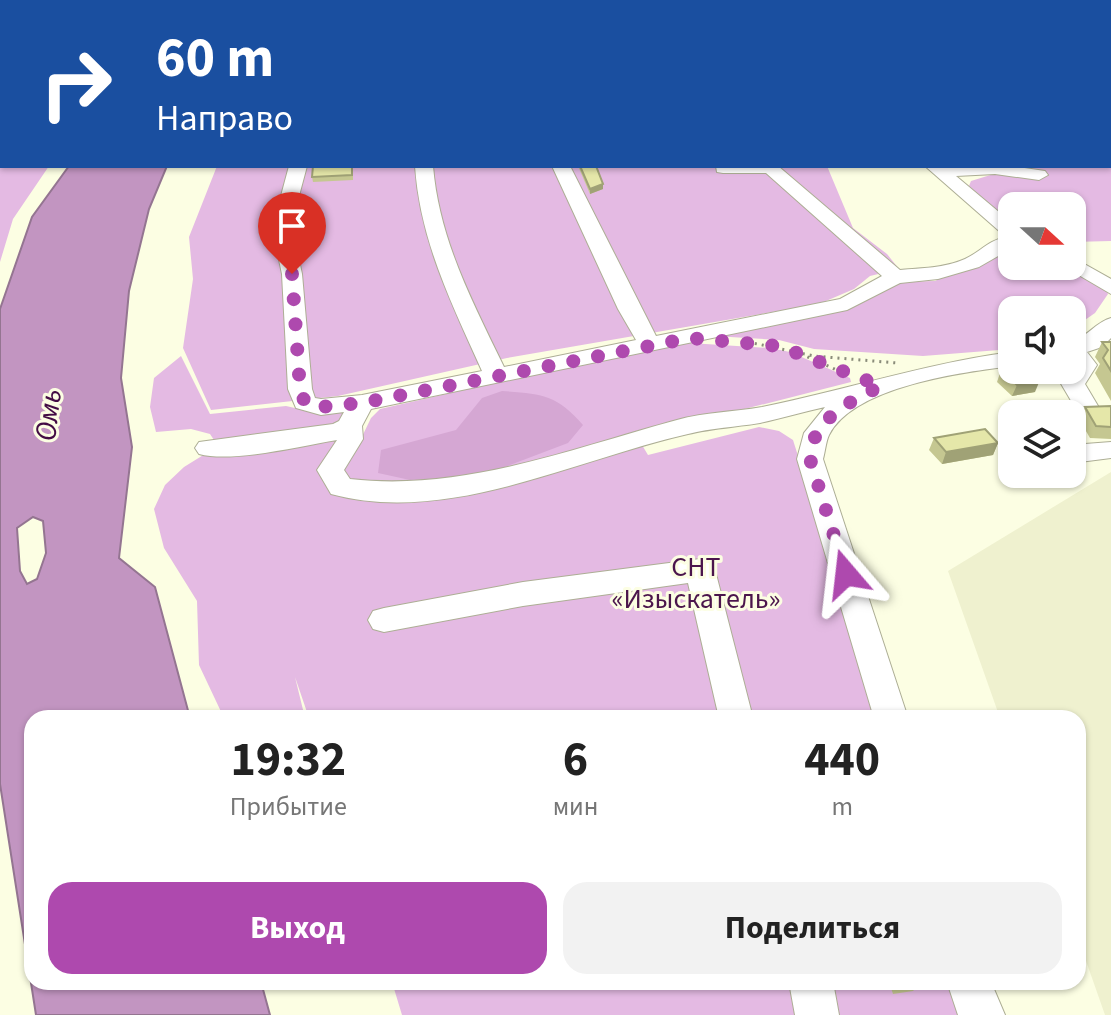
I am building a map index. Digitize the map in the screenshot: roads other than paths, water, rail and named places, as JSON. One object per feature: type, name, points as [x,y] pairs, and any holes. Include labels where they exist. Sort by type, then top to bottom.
[{"type":"street","points":[[297,168],[287,207],[284,236],[292,274],[300,389],[305,403],[355,414]]},
{"type":"street","points":[[424,168],[426,203],[442,256],[496,375]]},
{"type":"street","points":[[562,168],[629,309],[650,345]]},
{"type":"street","points":[[770,168],[895,277]]},
{"type":"street","points":[[936,168],[983,168],[1039,175]]},
{"type":"street","points":[[936,168],[998,221]]},
{"type":"street","points":[[208,448],[315,436],[355,414],[496,375],[847,304],[895,277],[938,273],[972,263],[998,245]]},
{"type":"street","points":[[1086,272],[1111,288]]},
{"type":"street","points":[[1086,345],[1094,342],[1111,325]]},
{"type":"street","points":[[355,414],[350,439],[330,470],[341,487],[391,493],[463,486],[579,458],[685,426],[760,415],[888,375],[998,361]]},
{"type":"street","points":[[888,375],[818,429],[810,442],[810,459],[888,710]]},
{"type":"street","points":[[1072,384],[1089,411]]},
{"type":"street","points":[[1086,453],[1111,450]]},
{"type":"street","points":[[384,620],[523,594],[700,570],[734,710]]},
{"type":"street","points":[[812,990],[817,1015]]},
{"type":"water","name":"Омь","points":[[68,168],[166,168],[149,209],[129,291],[121,378],[132,447],[119,558],[155,587],[188,710],[24,710],[24,938],[0,784],[0,309],[32,217]],"holes":[[[33,517],[43,521],[46,553],[37,579],[27,584],[20,571],[17,528]]]},
{"type":"water","points":[[32,990],[263,990],[270,1015],[36,1015]]},
{"type":"park label","name":"СНТ «Изыскатель»","points":[[696,582]]}]
